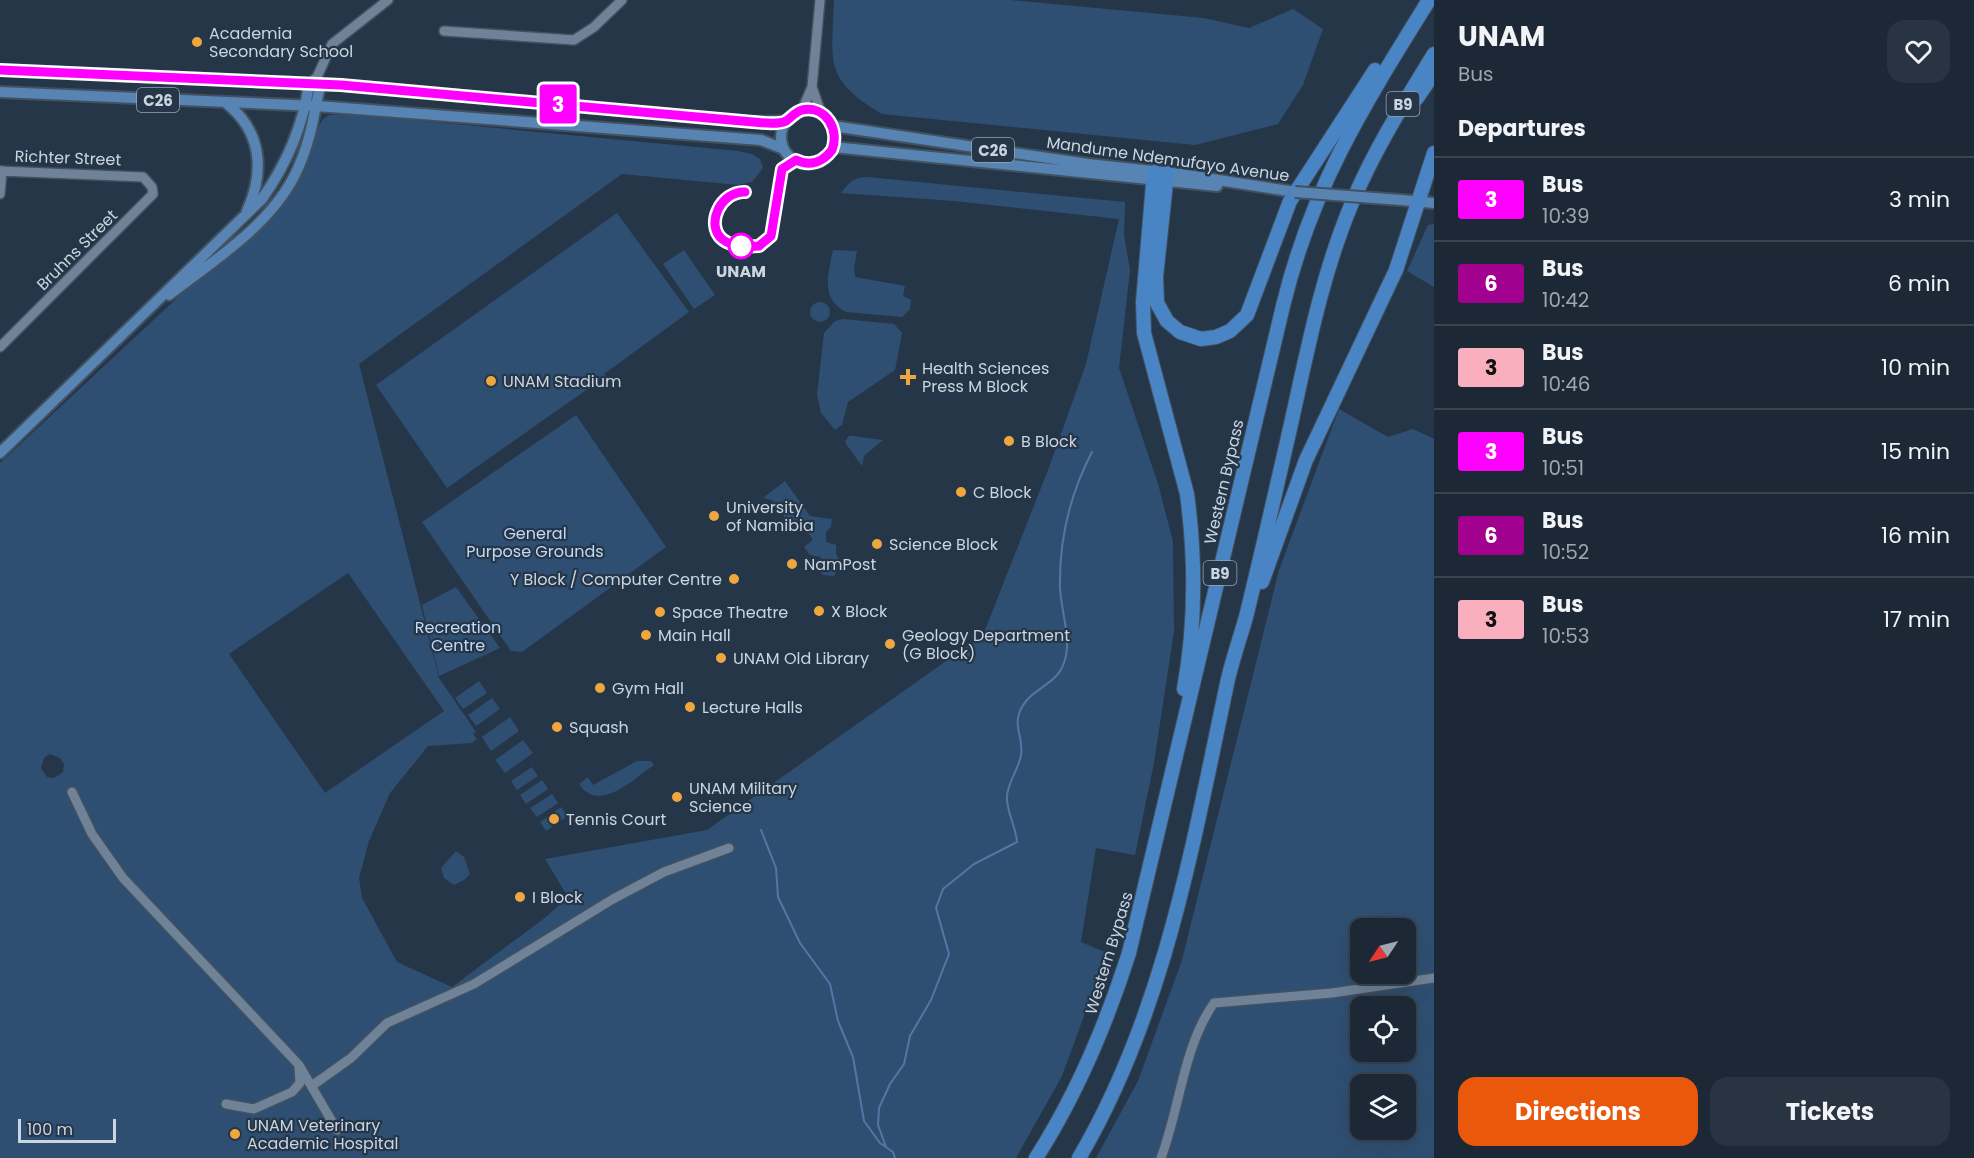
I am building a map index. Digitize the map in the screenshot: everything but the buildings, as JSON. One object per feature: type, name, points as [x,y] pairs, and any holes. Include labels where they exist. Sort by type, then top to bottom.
[{"type":"highway","points":[[1160,177],[1157,303],[1163,317],[1174,328],[1201,339],[1224,334],[1246,315],[1276,231],[1295,192],[1387,52],[1429,0]]},
{"type":"highway","name":"Western Bypass","points":[[1036,1158],[1068,1103],[1104,1026],[1129,953],[1293,265],[1310,216],[1347,135],[1429,0]]},
{"type":"highway","name":"B9","points":[[1078,1158],[1124,1070],[1160,971],[1205,788],[1228,677],[1245,620],[1326,277],[1352,202],[1386,130],[1434,54]]},
{"type":"highway","points":[[1375,156],[1434,73]]},
{"type":"highway","points":[[1228,677],[1297,482],[1396,270],[1432,158]]},
{"type":"highway","points":[[1432,158],[1430,182],[1434,192]]},
{"type":"highway","points":[[1148,877],[1190,656],[1195,582],[1187,495],[1144,333],[1143,302],[1160,177]]},
{"type":"main road","name":"C26","points":[[0,70],[315,82],[753,122],[786,121]]},
{"type":"main road","points":[[143,315],[224,253],[276,203],[301,163],[315,82]]},
{"type":"main road","name":"C26","points":[[0,92],[226,104],[311,105],[761,140],[784,149],[796,160],[806,164],[819,162],[834,137]]},
{"type":"main road","points":[[226,104],[243,118],[254,138],[258,155],[259,175],[244,217]]},
{"type":"main road","points":[[0,453],[244,217],[276,179],[311,105]]},
{"type":"main road","points":[[784,149],[782,134],[786,121],[802,110],[823,114],[834,137]]},
{"type":"main road","name":"Mandume Ndemufayo Avenue","points":[[834,137],[1295,192]]},
{"type":"main road","name":"Mandume Ndemufayo Avenue","points":[[834,137],[1001,162],[1160,177]]},
{"type":"main road","name":"C26","points":[[1295,192],[1434,203]]},
{"type":"street","points":[[315,82],[332,44],[388,0]]},
{"type":"street","points":[[444,31],[574,40],[594,27],[622,0]]},
{"type":"street","points":[[802,110],[812,87],[820,0]]},
{"type":"street","points":[[812,87],[823,114]]},
{"type":"street","points":[[0,194],[1,171]]},
{"type":"street","name":"Richter Street","points":[[1,171],[135,176]]},
{"type":"street","name":"Bruhns Street","points":[[0,347],[152,198],[152,187],[149,182],[135,176]]},
{"type":"street","points":[[72,792],[92,834],[123,878],[299,1065],[313,1085],[337,1130]]},
{"type":"street","points":[[313,1085],[351,1058],[387,1023],[474,984],[613,899],[664,872],[729,848]]},
{"type":"street","points":[[1161,1158],[1174,1120],[1189,1059],[1214,1003],[1332,993],[1434,978]]},
{"type":"street","points":[[226,1104],[254,1109],[292,1092],[300,1083],[299,1065]]},
{"type":"green space","points":[[834,0],[1010,0],[1204,18],[1249,28],[1293,9],[1323,29],[1303,85],[1278,124],[1195,145],[882,114],[849,90],[835,68],[832,39]]},
{"type":"green space","points":[[348,114],[738,151],[752,154],[760,159],[763,168],[752,182],[738,185],[622,174],[359,364],[439,678],[476,732],[473,734],[477,739],[472,743],[428,746],[390,793],[369,841],[359,878],[362,898],[397,962],[452,987],[546,917],[568,897],[545,859],[707,830],[983,635],[1048,470],[1086,364],[1119,219],[954,201],[841,193],[846,186],[855,179],[867,177],[1125,202],[1124,235],[1130,270],[1119,368],[1159,487],[1173,542],[1174,631],[1154,763],[1135,855],[1096,848],[1081,942],[1107,953],[1062,1076],[1016,1158],[0,1158],[0,463],[263,218],[276,203],[323,119],[329,115]],"holes":[[[348,573],[444,711],[325,793],[229,654]],[[50,754],[60,758],[64,764],[63,772],[54,778],[47,777],[41,768],[44,758]]]},
{"type":"green space","name":"UNAM Stadium","points":[[617,213],[689,312],[604,374],[606,376],[447,488],[376,385]]},
{"type":"green space","points":[[1434,224],[1434,287],[1407,271],[1428,225]]},
{"type":"green space","points":[[684,250],[715,295],[694,309],[663,264]]},
{"type":"green space","points":[[833,250],[857,251],[855,277],[905,286],[903,296],[911,300],[910,309],[902,317],[846,312],[838,306],[832,300],[828,285]]},
{"type":"green space","points":[[820,302],[827,305],[830,312],[827,319],[820,322],[813,319],[810,312],[813,305]]},
{"type":"green space","points":[[844,319],[894,324],[902,333],[895,370],[848,402],[842,425],[835,430],[821,413],[817,395],[824,333],[835,321]]},
{"type":"green space","points":[[1339,409],[1388,437],[1413,429],[1434,439],[1434,1158],[1096,1158],[1138,1081],[1182,960],[1279,570]]},
{"type":"green space","name":"General Purpose Grounds","points":[[576,415],[666,547],[522,652],[511,651],[422,522]]},
{"type":"green space","points":[[849,436],[883,440],[864,456],[862,466],[846,444],[845,441]]},
{"type":"green space","points":[[785,481],[810,516],[832,519],[831,527],[826,532],[826,542],[836,545],[836,553],[841,564],[834,576],[823,575],[819,570],[821,557],[810,555],[804,547],[813,540],[799,519],[782,531],[784,516],[772,500],[763,498]]},
{"type":"green space","name":"Recreation Centre","points":[[456,587],[500,648],[439,676],[422,605]]},
{"type":"green space","points":[[479,681],[487,693],[463,709],[455,698]]},
{"type":"green space","points":[[492,698],[500,709],[476,726],[468,715]]},
{"type":"green space","points":[[510,717],[519,731],[491,751],[482,737]]},
{"type":"green space","points":[[523,740],[533,753],[505,773],[495,760]]},
{"type":"green space","points":[[637,761],[651,761],[654,765],[626,785],[606,795],[596,796],[587,792],[579,784],[588,777],[593,785]]},
{"type":"green space","points":[[532,767],[538,776],[517,790],[511,781]]},
{"type":"green space","points":[[542,780],[548,789],[526,804],[520,795]]},
{"type":"green space","points":[[552,794],[558,803],[537,817],[530,808]]},
{"type":"green space","name":"Tennis Court","points":[[561,807],[568,816],[546,831],[540,822]]},
{"type":"green space","points":[[456,851],[464,857],[470,874],[454,885],[444,878],[441,868]]},
{"type":"waterway","points":[[886,1147],[878,1125],[879,1108],[890,1084],[904,1064],[910,1036],[931,1000],[949,954],[936,908],[943,889],[974,864],[1017,842],[1008,809],[1007,793],[1022,749],[1018,717],[1025,702],[1054,678],[1065,660],[1067,640],[1060,588],[1061,552],[1072,501],[1092,452]]},
{"type":"waterway","points":[[761,830],[776,868],[778,897],[800,943],[830,984],[838,1021],[853,1057],[864,1121],[880,1143],[893,1152],[895,1158]]},
{"type":"bus line","name":"3","points":[[0,70],[341,85],[764,123],[786,121],[793,114],[802,110],[816,111],[827,118],[835,131],[835,143],[832,150],[819,162],[806,164],[796,160],[782,169],[779,175],[771,236],[768,241],[759,246],[732,245],[722,240],[717,230],[718,209],[726,197],[736,191],[745,192]]},
{"type":"place","name":"Academia Secondary School","points":[[197,42]]},
{"type":"place","name":"UNAM","points":[[741,246]]},
{"type":"place","name":"Health Sciences Press M Block","points":[[908,377]]},
{"type":"place","name":"UNAM Stadium","points":[[491,381]]},
{"type":"place","name":"B Block","points":[[1009,441]]},
{"type":"place","name":"C Block","points":[[961,492]]},
{"type":"place","name":"University of Namibia","points":[[714,516]]},
{"type":"place","name":"Science Block","points":[[877,544]]},
{"type":"place","name":"NamPost","points":[[792,564]]},
{"type":"place","name":"Y Block / Computer Centre","points":[[734,579]]},
{"type":"place","name":"X Block","points":[[819,611]]},
{"type":"place","name":"Space Theatre","points":[[660,612]]},
{"type":"place","name":"Main Hall","points":[[646,635]]},
{"type":"place","name":"Geology Department (G Block)","points":[[890,644]]},
{"type":"place","name":"UNAM Old Library","points":[[721,658]]},
{"type":"place","name":"Gym Hall","points":[[600,688]]},
{"type":"place","name":"Lecture Halls","points":[[690,707]]},
{"type":"place","name":"Squash","points":[[557,727]]},
{"type":"place","name":"UNAM Military Science","points":[[677,797]]},
{"type":"place","name":"Tennis Court","points":[[554,819]]},
{"type":"place","name":"I Block","points":[[520,897]]},
{"type":"place","name":"UNAM Veterinary Academic Hospital","points":[[235,1134]]}]
